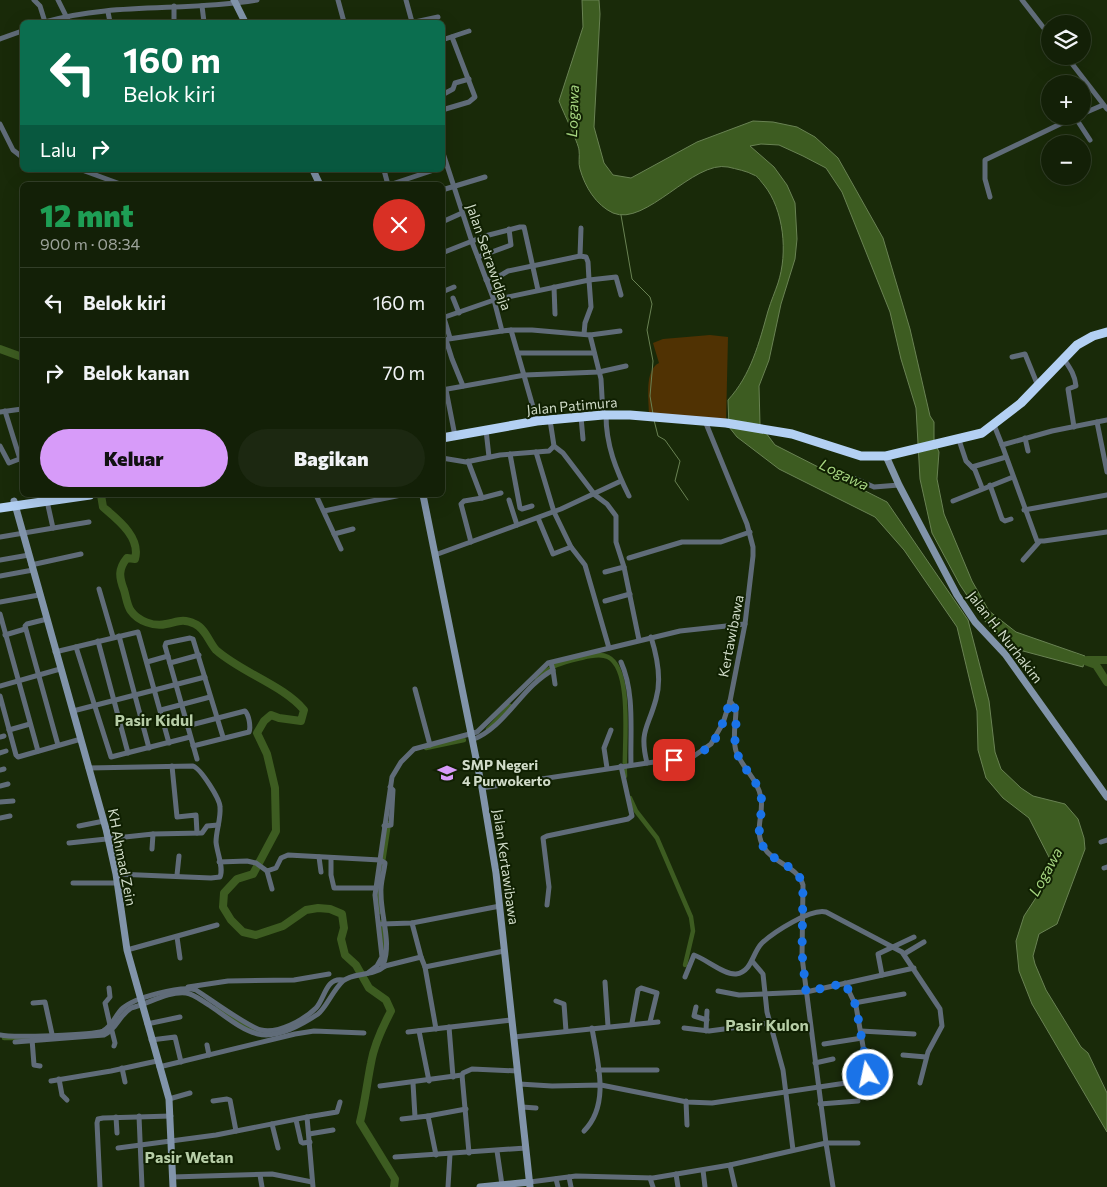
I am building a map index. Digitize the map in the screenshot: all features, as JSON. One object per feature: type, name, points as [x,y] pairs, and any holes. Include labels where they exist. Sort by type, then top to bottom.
[{"type":"highway","name":"Jalan Patimura","points":[[445,438],[537,421],[604,415],[648,416],[715,421],[792,434],[861,456],[886,456],[982,433],[1038,387],[1086,339],[1107,332]]},
{"type":"highway","points":[[0,508],[49,497]]},
{"type":"highway","points":[[0,503],[15,504],[80,497]]},
{"type":"street","points":[[34,0],[40,6],[44,20]]},
{"type":"street","points":[[58,0],[68,20]]},
{"type":"street","points":[[52,20],[65,16],[257,0]]},
{"type":"street","points":[[338,0],[343,20]]},
{"type":"street","points":[[406,0],[413,20]]},
{"type":"street","points":[[1022,0],[1041,24]]},
{"type":"street","points":[[235,2],[244,20]]},
{"type":"street","points":[[174,6],[174,20]]},
{"type":"street","points":[[202,6],[204,20]]},
{"type":"street","points":[[108,12],[110,20]]},
{"type":"street","points":[[424,20],[438,17]]},
{"type":"street","points":[[445,39],[470,31]]},
{"type":"street","points":[[0,39],[20,32]]},
{"type":"street","points":[[445,109],[475,99],[469,78],[452,37]]},
{"type":"street","points":[[1073,65],[1105,107],[1091,111]]},
{"type":"street","points":[[445,93],[453,89],[455,83],[469,78]]},
{"type":"street","points":[[0,124],[13,150],[20,155]]},
{"type":"street","points":[[990,197],[985,179],[985,160],[1059,125]]},
{"type":"street","name":"Jalan Setrawidjaja","points":[[445,167],[494,300],[502,331],[532,330],[587,334],[620,331]]},
{"type":"street","points":[[87,172],[115,182]]},
{"type":"street","points":[[395,182],[418,172]]},
{"type":"street","points":[[445,189],[485,177]]},
{"type":"street","points":[[445,221],[462,213]]},
{"type":"street","points":[[445,252],[509,229],[520,226],[525,228],[538,290]]},
{"type":"street","points":[[580,256],[581,228]]},
{"type":"street","points":[[478,258],[511,245],[509,229]]},
{"type":"street","points":[[486,280],[533,264],[586,256],[591,307],[585,322],[587,334],[602,379],[607,437],[614,465],[628,496]]},
{"type":"street","points":[[445,317],[494,300],[589,280],[616,277],[621,295]]},
{"type":"street","points":[[445,291],[454,287]]},
{"type":"street","points":[[554,287],[555,314]]},
{"type":"street","points":[[453,298],[459,313]]},
{"type":"street","points":[[511,330],[537,421]]},
{"type":"street","points":[[463,386],[446,340],[502,331]]},
{"type":"street","points":[[518,352],[594,354]]},
{"type":"street","points":[[1012,357],[1025,354],[1038,387]]},
{"type":"street","points":[[1064,359],[1075,376],[1076,382],[1076,386],[1068,389],[1074,427]]},
{"type":"street","points":[[445,390],[525,375],[599,372],[626,366]]},
{"type":"street","points":[[445,395],[454,436]]},
{"type":"street","points":[[20,409],[3,411],[20,455]]},
{"type":"street","points":[[581,417],[583,440]]},
{"type":"street","points":[[550,420],[554,446],[563,453],[595,495],[607,504],[616,516],[616,542],[624,567],[639,640]]},
{"type":"street","name":"Kertawibawa","points":[[482,788],[694,756],[700,754],[711,744],[716,736],[723,723],[730,701],[745,624],[753,556],[750,532],[704,420]]},
{"type":"street","points":[[1002,446],[1025,438],[1107,420]]},
{"type":"street","points":[[1097,422],[1104,448],[1107,472]]},
{"type":"street","points":[[994,425],[1034,537],[1039,542]]},
{"type":"street","points":[[486,430],[489,457]]},
{"type":"street","points":[[1025,438],[1028,451]]},
{"type":"street","points":[[959,440],[966,461],[972,468],[982,488]]},
{"type":"street","points":[[0,446],[8,463],[20,458]]},
{"type":"street","points":[[445,459],[468,461],[510,454],[549,451],[554,446]]},
{"type":"street","points":[[536,452],[554,512],[571,547],[585,565],[609,648]]},
{"type":"street","points":[[510,454],[520,508],[532,506]]},
{"type":"street","name":"Jalan H. Nurhakim","points":[[886,456],[899,485],[957,595],[976,622],[1005,654],[1107,797]]},
{"type":"street","points":[[972,468],[1006,457]]},
{"type":"street","points":[[468,461],[482,498]]},
{"type":"street","points":[[842,473],[874,487],[899,485]]},
{"type":"street","points":[[953,501],[1013,477]]},
{"type":"street","points":[[435,555],[554,512],[595,495],[621,481]]},
{"type":"street","points":[[990,485],[1002,519],[1005,521],[1011,519]]},
{"type":"street","points":[[471,542],[461,504],[464,501],[501,493]]},
{"type":"street","points":[[1024,510],[1107,495]]},
{"type":"street","points":[[317,497],[340,548]]},
{"type":"street","points":[[360,497],[361,503]]},
{"type":"street","points":[[324,511],[391,497]]},
{"type":"street","name":"Jalan Kertawibawa","points":[[423,497],[482,788],[496,873],[530,1184]]},
{"type":"street","points":[[509,500],[517,526]]},
{"type":"street","points":[[47,501],[53,528]]},
{"type":"street","name":"KH Ahmad Zein","points":[[15,504],[104,821],[116,874],[127,950],[169,1099],[173,1187]]},
{"type":"street","points":[[538,518],[553,554],[571,547]]},
{"type":"street","points":[[0,537],[90,522]]},
{"type":"street","points":[[334,534],[353,529]]},
{"type":"street","points":[[629,558],[682,542],[720,542],[750,532]]},
{"type":"street","points":[[1023,560],[1039,542],[1107,532]]},
{"type":"street","points":[[0,576],[81,554]]},
{"type":"street","points":[[0,560],[29,555]]},
{"type":"street","points":[[606,572],[624,567]]},
{"type":"street","points":[[99,589],[116,636],[149,748]]},
{"type":"street","points":[[605,601],[630,594]]},
{"type":"street","points":[[0,602],[39,595]]},
{"type":"street","points":[[0,614],[38,751]]},
{"type":"street","points":[[47,619],[27,624],[25,629],[58,745]]},
{"type":"street","points":[[382,964],[380,891],[392,777],[409,753],[414,749],[430,745],[481,736],[543,666],[552,666],[651,637],[687,630],[745,624]]},
{"type":"street","points":[[5,635],[25,629]]},
{"type":"street","points":[[56,652],[138,632],[170,742]]},
{"type":"street","points":[[645,764],[643,735],[657,694],[658,660],[651,637]]},
{"type":"street","points":[[197,759],[165,646],[166,643],[190,638],[196,644],[223,737]]},
{"type":"street","points":[[98,641],[128,753]]},
{"type":"street","points":[[76,647],[112,758],[190,736]]},
{"type":"street","points":[[170,664],[199,655]]},
{"type":"street","points":[[147,662],[168,656]]},
{"type":"street","points":[[547,905],[550,887],[543,838],[628,819],[632,816],[633,812],[626,792],[632,727],[626,673],[622,662]]},
{"type":"street","points":[[552,666],[555,684]]},
{"type":"street","points":[[0,686],[60,669]]},
{"type":"street","points":[[72,711],[205,677]]},
{"type":"street","points":[[415,689],[430,745]]},
{"type":"street","points":[[0,696],[1,706],[17,756],[81,739]]},
{"type":"street","points":[[161,710],[210,697]]},
{"type":"street","points":[[730,701],[736,709],[734,734],[736,751],[742,764],[758,786],[761,795],[759,828],[762,844],[774,859],[799,875],[804,890],[802,953],[820,1104],[833,1187]]},
{"type":"street","points":[[187,726],[244,711],[247,714],[249,732],[193,746]]},
{"type":"street","points":[[9,730],[30,724]]},
{"type":"street","points":[[607,768],[604,748],[611,730]]},
{"type":"street","points":[[0,753],[6,751]]},
{"type":"street","points":[[172,766],[177,817],[195,815],[197,833]]},
{"type":"street","points":[[88,768],[193,766],[198,769],[220,805],[216,844],[222,872],[217,878],[116,874]]},
{"type":"street","points":[[0,786],[8,784]]},
{"type":"street","points":[[0,802],[13,801]]},
{"type":"street","points":[[0,813],[0,818],[10,816]]},
{"type":"street","points":[[79,826],[104,821]]},
{"type":"street","points":[[69,842],[152,834],[204,833],[207,826],[218,825]]},
{"type":"street","points":[[152,834],[152,849]]},
{"type":"street","points":[[1100,842],[1107,840]]},
{"type":"street","points":[[177,875],[179,856]]},
{"type":"street","points":[[265,870],[276,868],[284,856],[382,861]]},
{"type":"street","points":[[319,857],[321,872]]},
{"type":"street","points":[[331,858],[331,875],[334,888],[376,888]]},
{"type":"street","points":[[219,862],[243,861],[256,863],[265,870],[272,889]]},
{"type":"street","points":[[382,861],[375,903],[382,924]]},
{"type":"street","points":[[73,883],[116,882]]},
{"type":"street","points":[[382,924],[412,923],[500,906]]},
{"type":"street","points":[[685,977],[697,956],[723,971],[734,974],[742,972],[754,962],[763,942],[817,911],[826,912],[904,954],[940,1010],[943,1020],[942,1026],[924,1056],[920,1082]]},
{"type":"street","points":[[412,923],[424,967],[436,1029]]},
{"type":"street","points":[[127,950],[217,925]]},
{"type":"street","points":[[177,937],[180,958]]},
{"type":"street","points":[[882,975],[877,955],[914,937]]},
{"type":"street","points":[[904,954],[924,942]]},
{"type":"street","points":[[424,967],[504,951]]},
{"type":"street","points":[[155,998],[189,994],[256,1034],[266,1035],[296,1024],[316,1008],[331,983],[366,973],[382,964],[421,958]]},
{"type":"street","points":[[754,962],[763,974],[770,1023],[782,1065],[787,1093],[794,1150]]},
{"type":"street","points":[[718,992],[739,996],[765,996],[806,992],[912,968]]},
{"type":"street","points":[[0,1035],[32,1038],[101,1036],[111,1028],[124,1007],[186,987],[228,981],[294,980],[329,974]]},
{"type":"street","points":[[606,982],[608,1026]]},
{"type":"street","points":[[519,1084],[552,1086],[601,1085],[686,1101],[720,1103],[868,1079],[861,1031],[854,1004],[845,983]]},
{"type":"street","points":[[186,987],[196,990],[256,1028],[266,1031],[282,1030]]},
{"type":"street","points":[[109,988],[110,997],[105,1003],[116,1043],[114,1046]]},
{"type":"street","points":[[632,1023],[638,990],[641,988],[657,993],[650,1022]]},
{"type":"street","points":[[854,1004],[904,994]]},
{"type":"street","points":[[556,1001],[564,1004],[566,1031]]},
{"type":"street","points":[[33,1003],[45,1002],[52,1034]]},
{"type":"street","points":[[696,1007],[695,1017],[707,1020]]},
{"type":"street","points":[[706,1031],[708,1011]]},
{"type":"street","points":[[148,1024],[180,1017]]},
{"type":"street","points":[[408,1032],[511,1020]]},
{"type":"street","points":[[514,1036],[632,1023],[658,1022]]},
{"type":"street","points":[[684,1028],[706,1031],[770,1023]]},
{"type":"street","points":[[296,1024],[299,1033]]},
{"type":"street","points":[[450,1027],[452,1077]]},
{"type":"street","points":[[15,1042],[52,1034],[99,1032],[111,1028]]},
{"type":"street","points":[[584,1131],[594,1115],[601,1085],[592,1028]]},
{"type":"street","points":[[51,1081],[122,1068],[180,1062],[299,1033],[314,1031],[364,1033]]},
{"type":"street","points":[[420,1031],[429,1081]]},
{"type":"street","points":[[861,1031],[914,1034]]},
{"type":"street","points":[[152,1040],[175,1037],[180,1062]]},
{"type":"street","points":[[32,1038],[34,1065],[40,1066]]},
{"type":"street","points":[[824,1044],[862,1038]]},
{"type":"street","points":[[207,1045],[210,1055]]},
{"type":"street","points":[[903,1055],[924,1056]]},
{"type":"street","points":[[815,1063],[833,1058]]},
{"type":"street","points":[[122,1068],[125,1082]]},
{"type":"street","points":[[380,1086],[452,1077],[462,1075],[470,1069],[518,1071]]},
{"type":"street","points":[[598,1070],[657,1070]]},
{"type":"street","points":[[462,1075],[469,1153]]},
{"type":"street","points":[[59,1079],[62,1095],[67,1100]]},
{"type":"street","points":[[413,1082],[415,1118]]},
{"type":"street","points":[[169,1099],[190,1093]]},
{"type":"street","points":[[213,1101],[230,1100],[236,1131]]},
{"type":"street","points":[[686,1101],[687,1125]]},
{"type":"street","points":[[820,1104],[858,1101]]},
{"type":"street","points":[[118,1148],[236,1131],[337,1112],[340,1102]]},
{"type":"street","points":[[522,1107],[536,1108]]},
{"type":"street","points":[[402,1119],[466,1109]]},
{"type":"street","points":[[139,1116],[142,1187]]},
{"type":"street","points":[[100,1187],[98,1120],[116,1117],[171,1116]]},
{"type":"street","points":[[428,1116],[436,1155]]},
{"type":"street","points":[[116,1117],[116,1134]]},
{"type":"street","points":[[172,1177],[283,1175],[313,1184],[307,1117]]},
{"type":"street","points":[[296,1120],[301,1143],[310,1142]]},
{"type":"street","points":[[272,1124],[278,1148]]},
{"type":"street","points":[[309,1134],[333,1130]]},
{"type":"street","points":[[480,1187],[530,1184],[569,1177],[650,1178],[730,1165],[826,1144],[858,1143]]},
{"type":"street","points":[[395,1157],[526,1148]]},
{"type":"street","points":[[497,1151],[502,1185]]},
{"type":"street","points":[[448,1187],[450,1154]]},
{"type":"street","points":[[730,1165],[735,1187]]},
{"type":"street","points":[[703,1170],[705,1187]]},
{"type":"street","points":[[676,1174],[678,1187]]},
{"type":"street","points":[[260,1175],[262,1187]]},
{"type":"street","points":[[569,1177],[571,1187]]},
{"type":"street","points":[[650,1178],[653,1187]]},
{"type":"street","points":[[556,1179],[558,1187]]},
{"type":"shaded area","points":[[710,335],[728,337],[726,423],[649,415],[649,379],[654,367],[659,363],[653,343],[663,339]]},
{"type":"water","name":"Logawa","points":[[582,0],[599,0],[600,14],[594,127],[604,163],[613,175],[631,178],[697,142],[753,121],[773,122],[797,127],[815,137],[838,158],[883,238],[910,329],[930,416],[934,422],[934,441],[939,452],[937,479],[944,514],[972,581],[989,611],[1016,632],[1085,656],[1083,667],[1023,651],[1006,644],[983,619],[960,585],[932,533],[920,479],[916,408],[901,359],[890,312],[842,192],[826,168],[803,156],[779,145],[761,144],[750,146],[774,167],[787,185],[795,203],[797,239],[795,259],[781,304],[769,360],[759,386],[760,425],[775,445],[887,502],[968,620],[989,701],[995,752],[1001,769],[1021,788],[1033,796],[1065,804],[1078,819],[1084,838],[1085,849],[1057,924],[1039,934],[1033,956],[1046,990],[1081,1047],[1088,1053],[1107,1093],[1107,1132],[1032,1004],[1019,971],[1016,941],[1024,916],[1052,873],[1052,863],[1029,818],[1003,798],[986,778],[978,750],[977,711],[957,627],[904,550],[875,517],[779,469],[737,437],[729,427],[728,400],[743,380],[753,358],[781,271],[783,259],[782,232],[780,219],[771,195],[755,176],[745,171],[728,167],[714,168],[700,173],[655,203],[640,211],[626,215],[607,210],[596,200],[582,176],[579,167],[578,146],[559,101],[583,27]]},
{"type":"waterway","points":[[621,215],[632,279],[650,297],[652,304],[647,330],[653,361],[650,396],[653,414]]},
{"type":"waterway","points":[[0,349],[20,356]]},
{"type":"waterway","points":[[654,420],[658,436],[665,440],[680,461],[675,481],[688,500]]},
{"type":"waterway","points":[[101,497],[103,507],[126,529],[134,543],[135,559],[127,558],[120,573],[128,604],[134,615],[151,624],[191,622],[204,632],[216,650],[226,658],[285,693],[304,710],[301,721],[271,715],[264,721],[257,733],[267,754],[275,788],[276,831],[253,874],[237,879],[224,893],[223,907],[231,920],[243,932],[256,935],[283,926],[306,910],[330,909],[342,914],[344,928],[341,939],[345,955],[356,965],[369,988],[386,1000],[391,1011],[374,1050],[360,1122],[395,1179],[394,1187]]},
{"type":"waterway","points":[[537,679],[548,670],[565,662],[596,655],[608,657],[616,665],[621,678],[626,712],[625,776]]},
{"type":"waterway","points":[[1074,657],[1096,665],[1107,682]]},
{"type":"waterway","points":[[1087,660],[1107,660]]},
{"type":"waterway","points":[[488,729],[510,706]]},
{"type":"waterway","points":[[426,748],[464,740]]},
{"type":"waterway","points":[[630,798],[636,811],[657,838],[691,917],[693,931],[685,965]]},
{"type":"waterway","points":[[381,875],[389,823]]},
{"type":"waterway","points":[[379,888],[380,912]]},
{"type":"waterway","points":[[382,922],[384,955]]},
{"type":"waterway","points":[[217,1008],[258,1032]]},
{"type":"waterway","points":[[4,1038],[28,1038]]},
{"type":"place","name":"SMP Negeri 4 Purwokerto","points":[[447,773]]},
{"type":"district","name":"Pasir Kidul","points":[[154,720]]},
{"type":"district","name":"Pasir Kulon","points":[[767,1025]]},
{"type":"district","name":"Pasir Wetan","points":[[189,1157]]},
{"type":"route","points":[[674,760],[694,756],[705,750],[711,744],[723,723],[730,701],[734,704],[736,707],[734,734],[736,751],[742,764],[758,786],[761,795],[759,828],[762,844],[774,859],[794,870],[802,880],[804,896],[802,953],[806,992],[845,983],[856,1006],[868,1075]]}]
